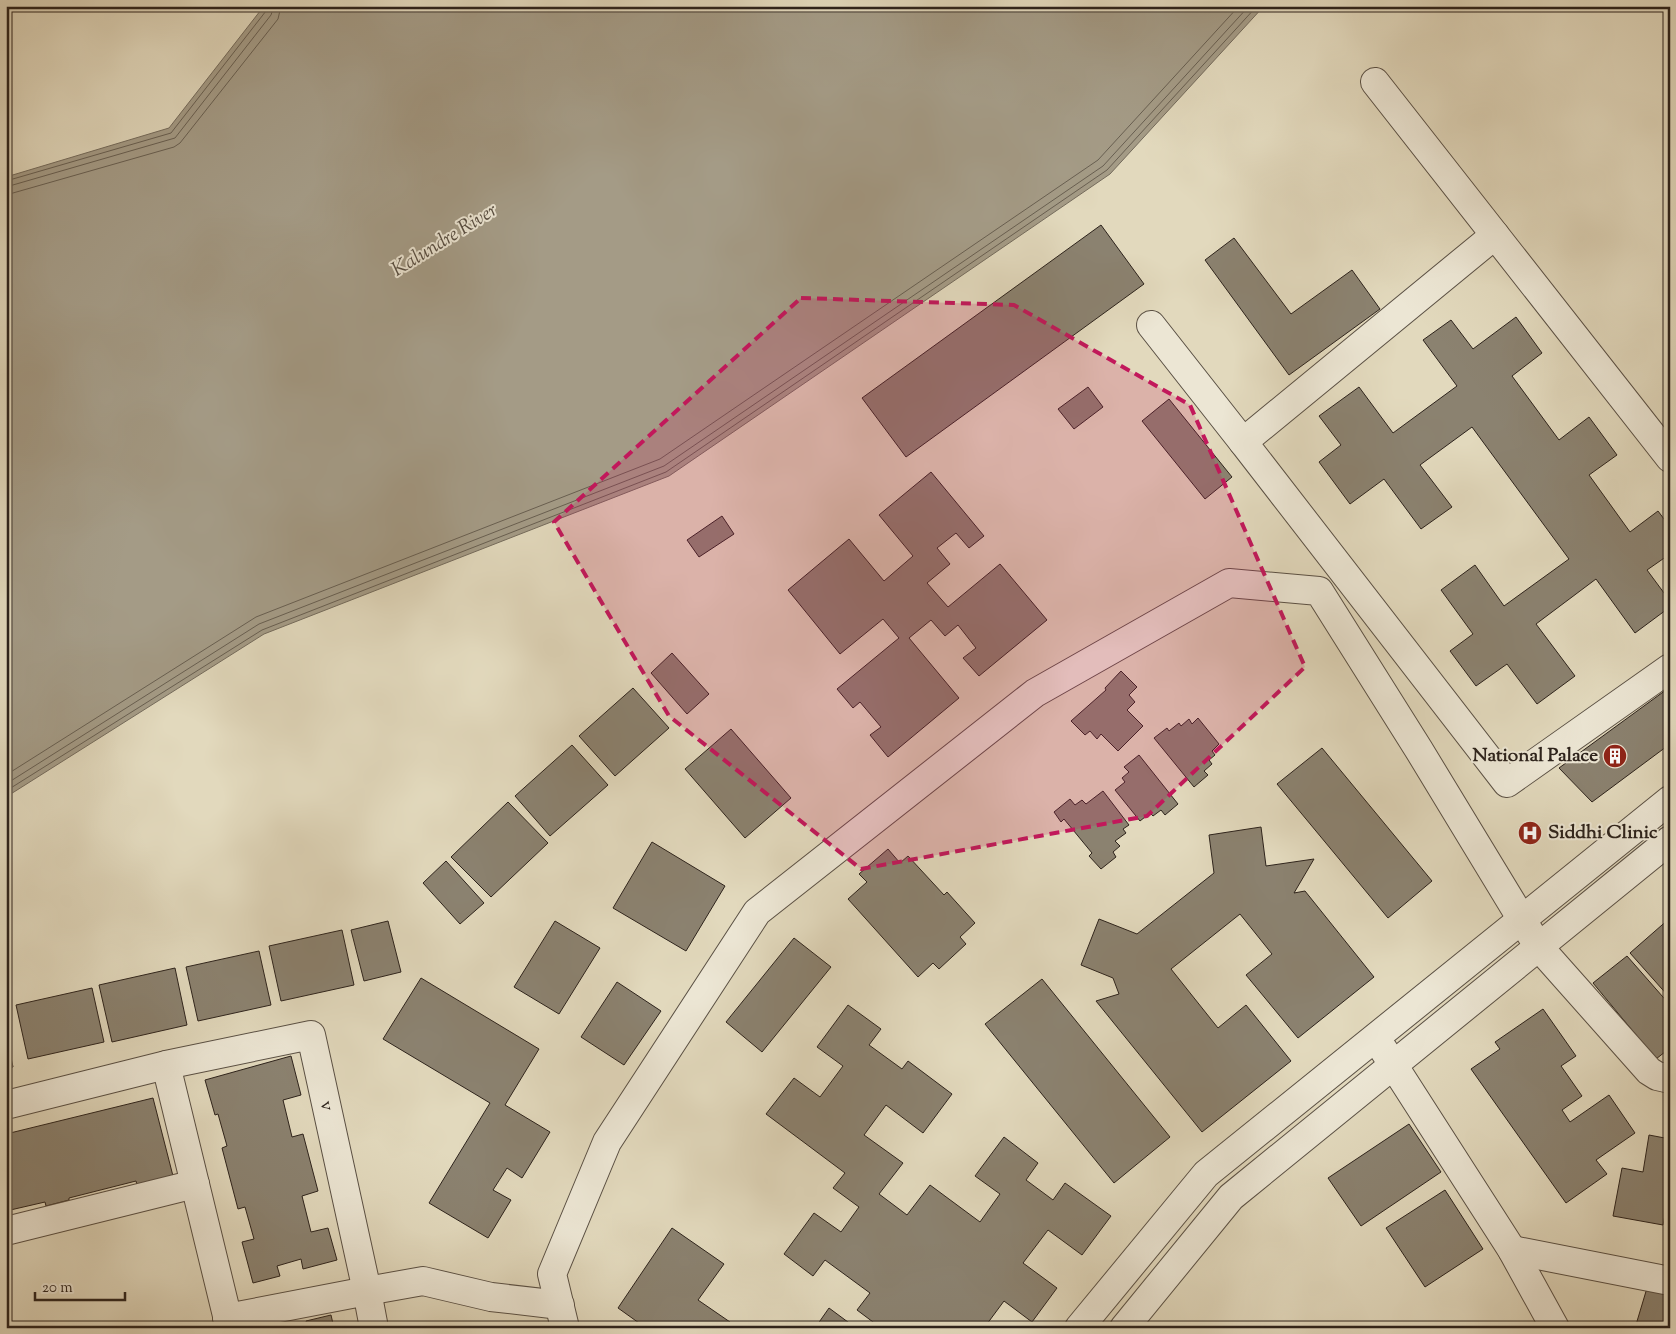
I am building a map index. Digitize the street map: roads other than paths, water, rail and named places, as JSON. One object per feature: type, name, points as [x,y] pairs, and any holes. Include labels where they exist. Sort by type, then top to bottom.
[{"type":"street","points":[[1375,82],[1670,458]]},
{"type":"street","points":[[1244,442],[1495,235]]},
{"type":"street","points":[[1151,325],[1244,442],[1507,783],[1670,668]]},
{"type":"street","points":[[166,1065],[229,1323],[367,1291],[423,1281],[563,1317],[552,1274],[607,1142],[757,912],[1035,693],[1229,583],[1319,592],[1419,750],[1538,946],[1649,1071],[1657,1076],[1670,1079]]},
{"type":"street","points":[[1079,1328],[1206,1174],[1670,800]]},
{"type":"street","points":[[1124,1328],[1231,1197],[1670,840]]},
{"type":"street","name":"v","points":[[6,1105],[166,1065],[311,1035],[367,1291]]},
{"type":"street","points":[[1376,1037],[1512,1250],[1555,1328]]},
{"type":"street","points":[[6,1230],[195,1184]]},
{"type":"street","points":[[1512,1250],[1670,1281]]},
{"type":"street","points":[[367,1291],[374,1328]]},
{"type":"water","name":"Kalundre River","points":[[264,6],[1264,6],[1110,174],[669,476],[264,634],[6,797],[6,177],[169,128]]},
{"type":"place","name":"National Palace","points":[[1615,756]]},
{"type":"place","name":"Siddhi Clinic","points":[[1530,833]]}]
